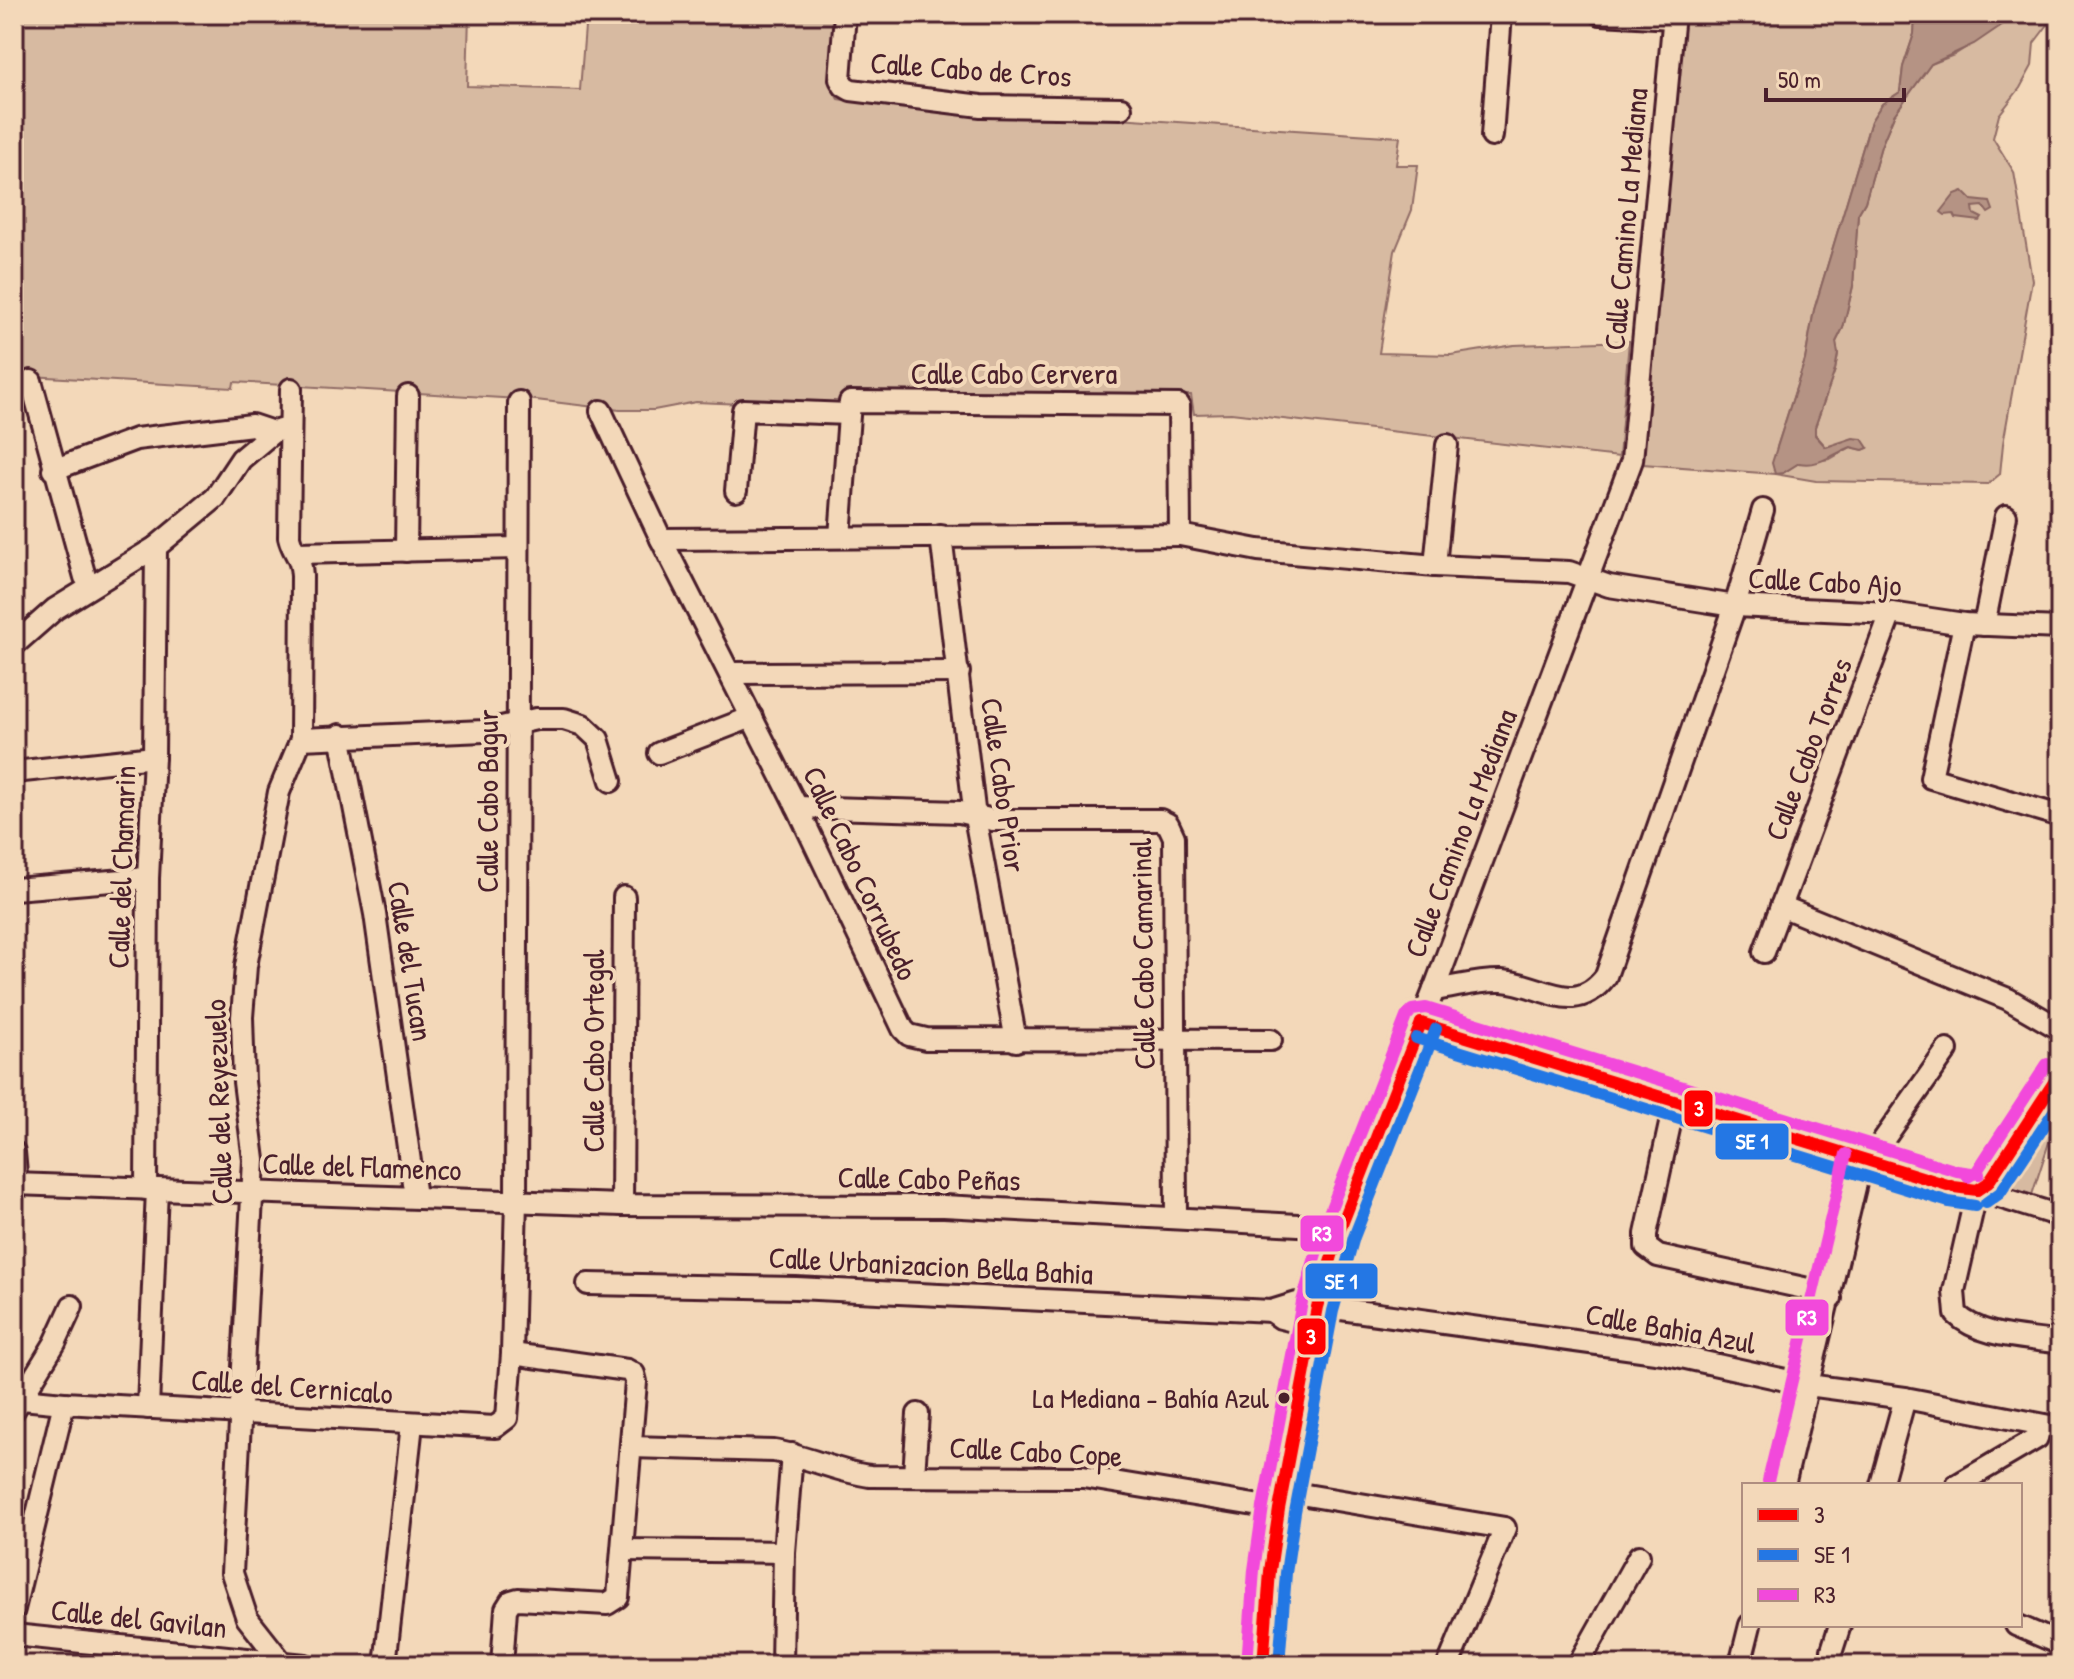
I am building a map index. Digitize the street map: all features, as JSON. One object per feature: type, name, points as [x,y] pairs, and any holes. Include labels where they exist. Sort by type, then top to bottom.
[{"type":"street","name":"Calle Cabo de Cros","points":[[845,14],[840,79],[847,89],[981,106],[1121,108]]},
{"type":"street","points":[[1492,136],[1501,14]]},
{"type":"street","points":[[1601,14],[1674,16]]},
{"type":"street","name":"Calle Camino La Mediana","points":[[1263,1665],[1270,1571],[1280,1500],[1316,1316],[1339,1232],[1434,990],[1632,460],[1674,16]]},
{"type":"street","points":[[31,381],[53,470],[85,577],[91,586]]},
{"type":"street","name":"Calle del Reyezuelo","points":[[283,1664],[247,1618],[232,1573],[254,1160],[244,1082],[242,1017],[246,966],[279,792],[301,739],[301,559],[289,537],[281,430],[291,389]]},
{"type":"street","points":[[406,551],[408,396]]},
{"type":"street","name":"Calle Cabo Bagur","points":[[516,1200],[519,402]]},
{"type":"street","name":"Calle Cabo Cervera","points":[[736,491],[743,410],[1179,405],[1180,535]]},
{"type":"street","points":[[840,537],[849,408]]},
{"type":"street","name":"Calle Cabo Corrubedo","points":[[601,411],[903,1029],[917,1038],[1016,1041],[1271,1040]]},
{"type":"street","points":[[53,470],[136,439],[252,425],[281,430]]},
{"type":"street","points":[[14,645],[55,609],[156,547],[215,498],[241,459],[281,430]]},
{"type":"street","points":[[1435,566],[1447,445]]},
{"type":"street","points":[[1434,990],[1483,981],[1507,981],[1565,998],[1578,997],[1599,985],[1610,965],[1735,606],[1763,510]]},
{"type":"street","points":[[2006,516],[1931,778],[2060,816]]},
{"type":"street","points":[[661,539],[1180,535],[1258,550],[1435,566],[1569,572],[1588,578]]},
{"type":"street","name":"Calle Cabo Prior","points":[[941,536],[975,817],[1016,1041]]},
{"type":"street","name":"Calle del Chamarin","points":[[148,1408],[152,1189],[148,878],[154,757],[156,547]]},
{"type":"street","points":[[297,553],[518,548]]},
{"type":"street","name":"Calle Cabo Ajo","points":[[1588,578],[1609,586],[1735,606],[1891,613],[1974,624],[2060,628]]},
{"type":"street","name":"Calle Cabo Torres","points":[[1764,952],[1891,613]]},
{"type":"street","points":[[731,673],[959,672]]},
{"type":"street","points":[[659,753],[752,717]]},
{"type":"street","points":[[301,739],[340,735],[446,734],[564,719],[583,725],[598,739],[611,781]]},
{"type":"street","name":"Calle del Tucan","points":[[340,735],[375,914],[415,1197]]},
{"type":"street","points":[[14,772],[154,757]]},
{"type":"street","name":"Calle Cabo Camarinal","points":[[797,807],[960,812],[993,820],[1160,820],[1168,824],[1174,837],[1176,1216]]},
{"type":"street","points":[[14,889],[148,878]]},
{"type":"street","name":"Calle Cabo Ortegal","points":[[622,1205],[624,897]]},
{"type":"street","points":[[1781,906],[2008,999],[2060,1029]]},
{"type":"street","points":[[1421,1023],[2060,1216]]},
{"type":"street","points":[[1784,1483],[1868,1160],[1947,1050]]},
{"type":"street","points":[[2060,1073],[1988,1183],[1977,1190],[1954,1291],[1956,1314],[1979,1330],[2060,1343]]},
{"type":"street","points":[[1675,1101],[1646,1234],[1646,1247],[1658,1256],[1808,1289],[1831,1298]]},
{"type":"street","points":[[14,1152],[15,1184]]},
{"type":"street","name":"Calle del Flamenco","points":[[15,1184],[516,1200]]},
{"type":"street","name":"Calle Cabo Peñas","points":[[516,1200],[622,1205],[944,1206],[1176,1216],[1317,1226],[1339,1232]]},
{"type":"street","name":"Calle del Cernicalo","points":[[18,1405],[64,1403],[412,1424],[500,1425],[509,1413],[516,1200]]},
{"type":"street","name":"Calle Urbanizacion Bella Bahia","points":[[588,1284],[796,1288],[1271,1311],[1297,1303],[1316,1316]]},
{"type":"street","points":[[18,1405],[55,1343],[72,1306]]},
{"type":"street","name":"Calle Bahia Azul","points":[[1316,1316],[1663,1353],[1808,1385],[1905,1398],[2050,1427]]},
{"type":"street","points":[[502,1665],[508,1603],[518,1599],[612,1603],[620,1593],[636,1382],[634,1374],[617,1368],[512,1354]]},
{"type":"street","points":[[1882,1483],[1905,1398]]},
{"type":"street","points":[[14,1609],[64,1403]]},
{"type":"street","points":[[914,1475],[918,1414]]},
{"type":"street","points":[[385,1665],[412,1424]]},
{"type":"street","points":[[1960,1483],[2037,1438],[2050,1427]]},
{"type":"street","name":"Calle Cabo Cope","points":[[631,1447],[774,1451],[848,1473],[870,1476],[1083,1477],[1505,1528],[1448,1665]]},
{"type":"street","points":[[782,1665],[784,1552],[792,1454]]},
{"type":"street","points":[[623,1550],[784,1552]]},
{"type":"street","points":[[1578,1665],[1639,1556]]},
{"type":"street","points":[[1740,1665],[1750,1627]]},
{"type":"street","points":[[1832,1650],[1839,1627]]},
{"type":"street","points":[[2021,1627],[2060,1644]]},
{"type":"street","name":"Calle del Gavilan","points":[[14,1635],[90,1655],[305,1665]]},
{"type":"shaded area","points":[[14,14],[469,14],[467,86],[580,90],[586,14],[838,14],[833,83],[838,99],[899,108],[1088,116],[1400,137],[1396,165],[1418,165],[1412,210],[1395,251],[1379,353],[1451,355],[1514,345],[1629,341],[1619,457],[1231,413],[1194,414],[1191,395],[841,396],[840,408],[696,402],[654,410],[620,410],[536,400],[234,382],[233,388],[14,375]]},
{"type":"shaded area","points":[[1683,14],[1922,14],[1915,20],[1900,92],[1882,104],[1871,121],[1814,310],[1805,360],[1777,447],[1783,473],[1799,463],[1830,459],[1851,447],[1867,448],[1838,444],[1826,447],[1815,434],[1815,427],[1835,370],[1838,354],[1836,342],[1843,328],[1853,286],[1858,214],[1865,202],[1881,146],[1894,115],[1931,64],[1954,55],[2018,14],[2056,14],[2034,43],[2032,66],[1999,115],[1993,138],[2014,172],[2032,280],[2000,474],[1988,484],[1816,481],[1775,474],[1643,464]]},
{"type":"shaded area","points":[[1922,14],[2018,14],[1974,44],[1931,64],[1894,115],[1881,146],[1865,202],[1858,214],[1853,286],[1843,328],[1836,342],[1838,354],[1835,370],[1815,427],[1815,435],[1826,447],[1853,438],[1862,439],[1868,448],[1851,447],[1819,462],[1799,463],[1783,473],[1775,474],[1772,463],[1805,360],[1814,310],[1871,121],[1882,104],[1900,92],[1915,19]]},
{"type":"shaded area","points":[[1963,191],[1972,200],[1990,202],[1993,210],[1988,213],[1983,206],[1973,207],[1974,214],[1982,218],[1980,221],[1956,218],[1954,214],[1941,212],[1955,194]]},
{"type":"shaded area","points":[[2043,1133],[2051,1136],[2031,1198],[2011,1192],[2006,1179]]},
{"type":"transit line","name":"R3","points":[[1247,1664],[1254,1570],[1263,1507],[1302,1302],[1324,1226],[1406,1017],[1412,1010],[1426,1008],[1957,1171],[1979,1174]]},
{"type":"transit line","name":"3","points":[[1421,1023],[1954,1187],[1977,1190]]},
{"type":"transit line","name":"3","points":[[1263,1665],[1270,1571],[1279,1509],[1317,1307],[1339,1232],[1421,1023]]},
{"type":"transit line","points":[[1279,1665],[1286,1573],[1295,1512],[1333,1311],[1354,1237],[1436,1029]]},
{"type":"transit line","points":[[1416,1038],[1949,1202],[1975,1206]]},
{"type":"transit line","name":"R3","points":[[1968,1177],[1977,1171],[2047,1064]]},
{"type":"transit line","name":"3","points":[[1977,1190],[1988,1183],[2060,1073]]},
{"type":"transit line","points":[[1986,1203],[2000,1193],[2060,1102]]},
{"type":"transit line","name":"R3","points":[[1768,1481],[1846,1154]]},
{"type":"place","name":"La Mediana - Bahía Azul","points":[[1284,1398]]}]
